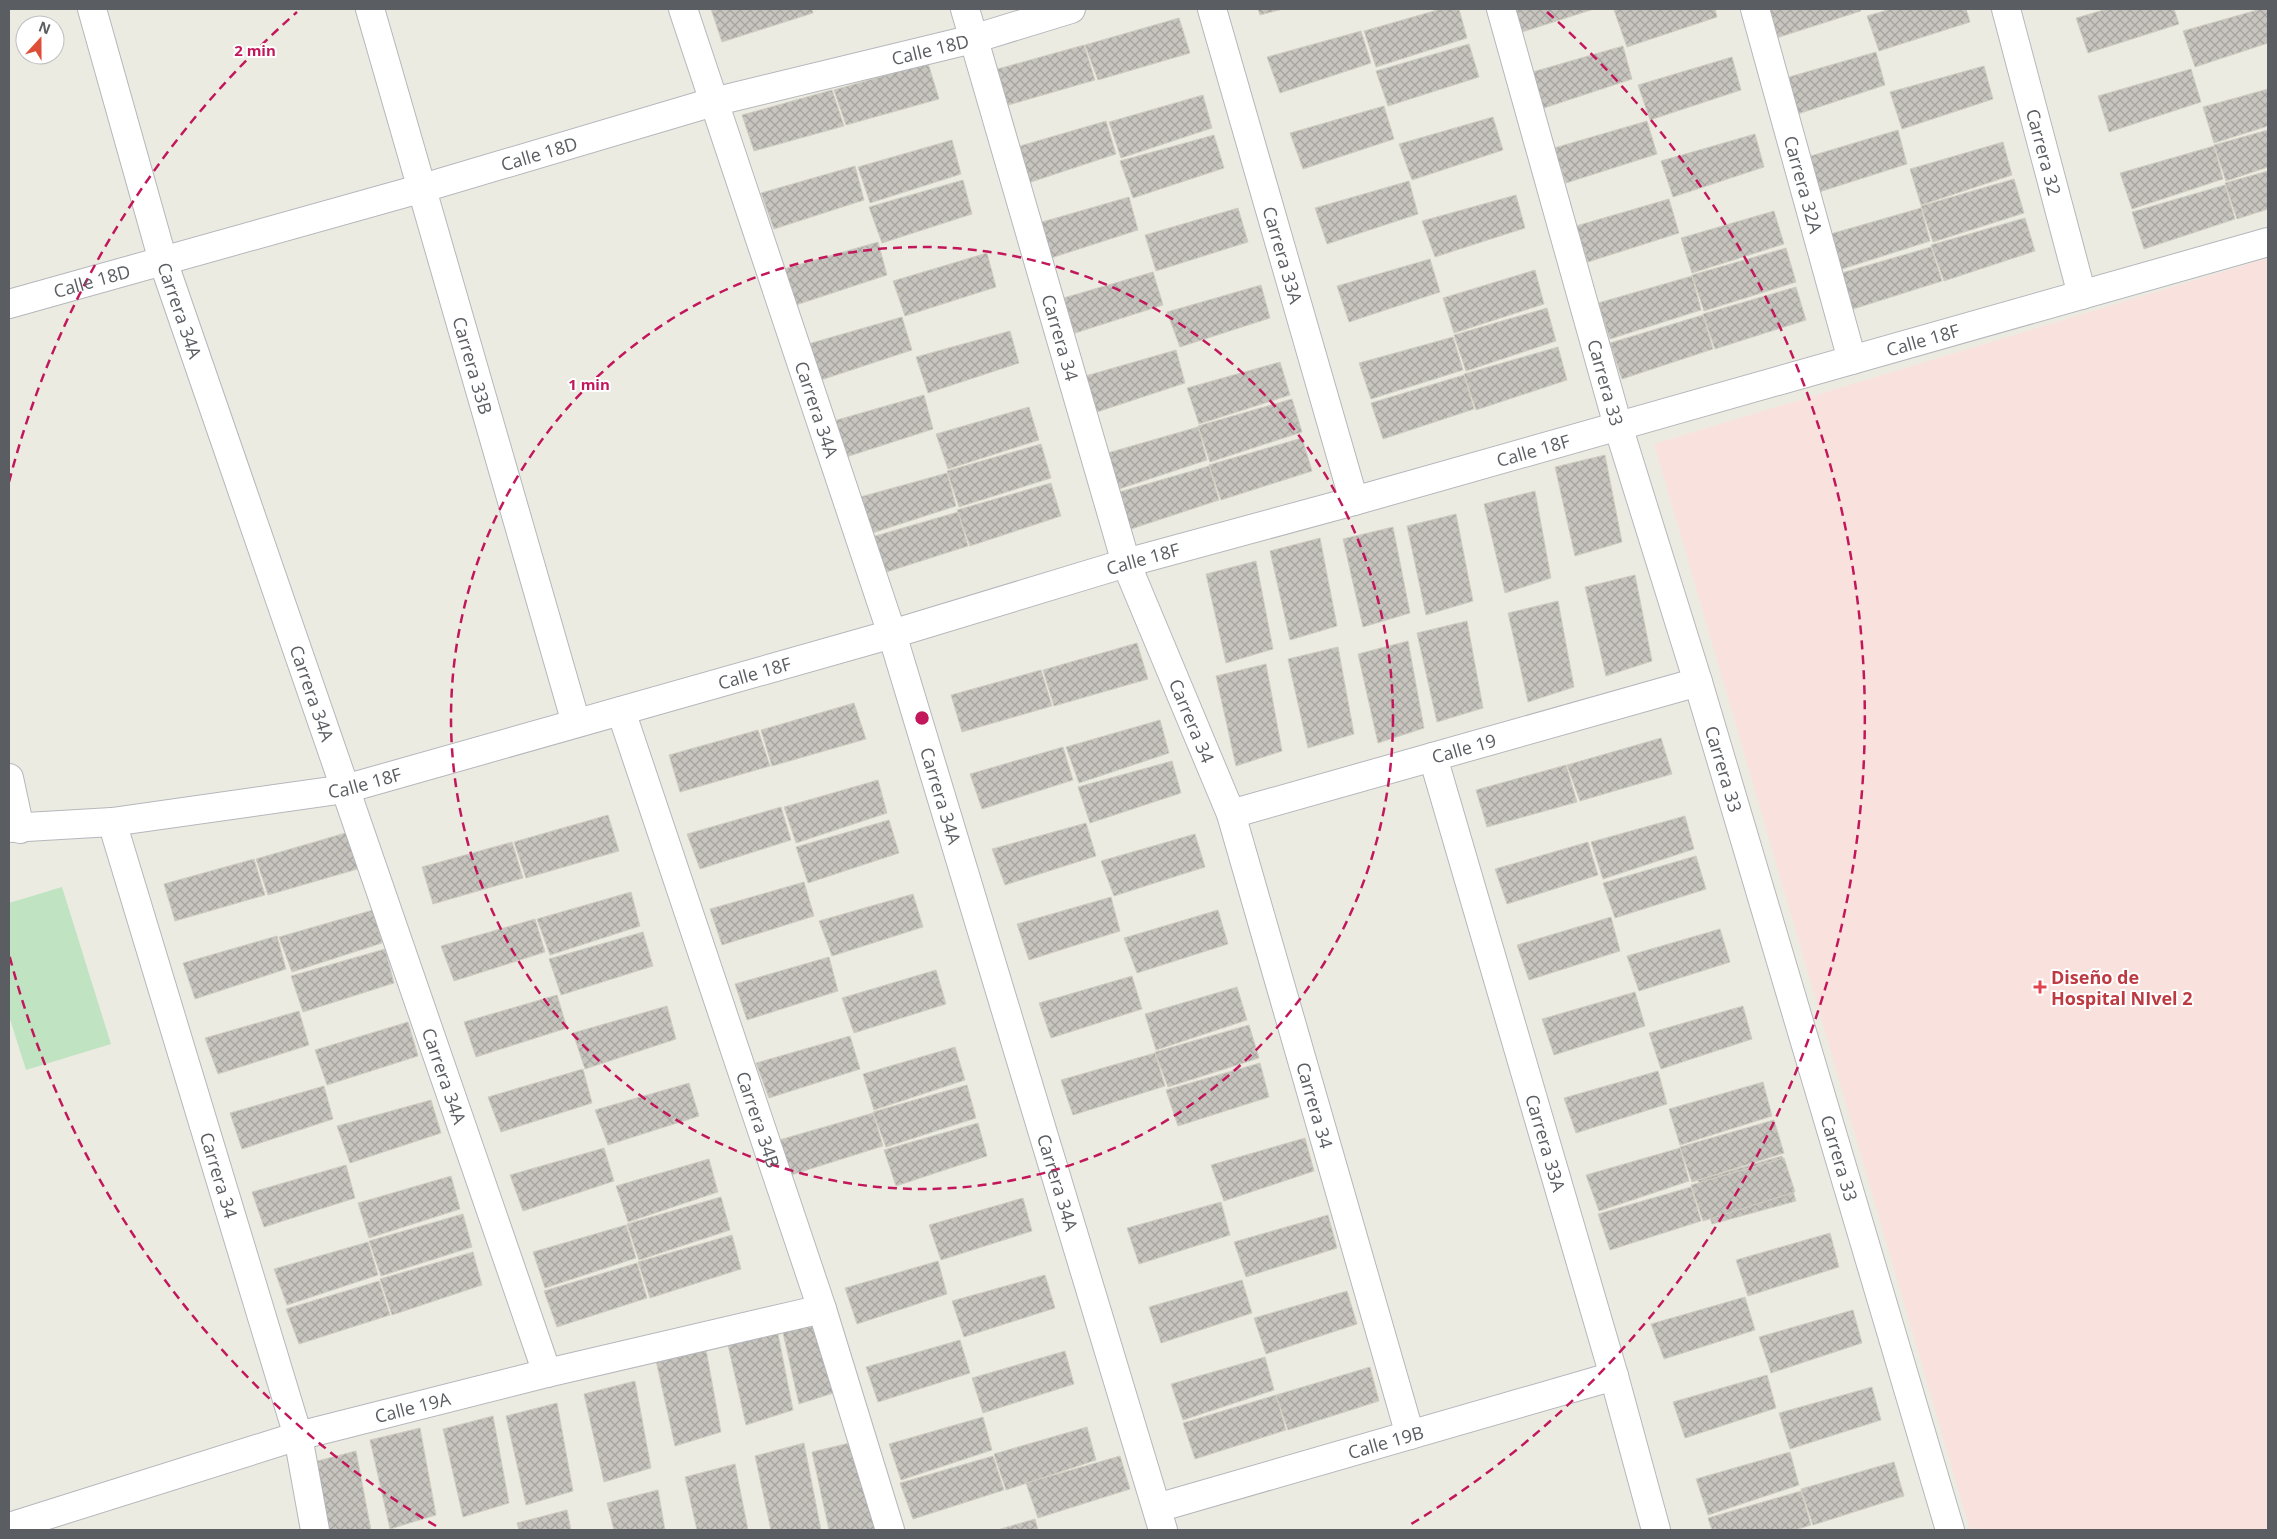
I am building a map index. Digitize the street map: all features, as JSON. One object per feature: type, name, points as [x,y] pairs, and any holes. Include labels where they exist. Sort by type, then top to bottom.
[{"type":"street","name":"Carrera 34A","points":[[92,9],[163,261],[547,1373]]},
{"type":"street","name":"Carrera 33B","points":[[370,9],[576,723]]},
{"type":"street","name":"Carrera 34A","points":[[683,9],[892,634],[1160,1519]]},
{"type":"street","name":"Carrera 34","points":[[965,9],[1126,564],[1231,814],[1410,1435]]},
{"type":"street","name":"Calle 18D","points":[[9,304],[423,188],[713,102],[973,39],[1071,9]]},
{"type":"street","name":"Carrera 33A","points":[[1212,9],[1354,501]]},
{"type":"street","name":"Carrera 33","points":[[1501,9],[1618,426],[1698,682],[1950,1530]]},
{"type":"street","name":"Carrera 32A","points":[[1754,9],[1852,360]]},
{"type":"street","name":"Carrera 32","points":[[2006,9],[2082,295]]},
{"type":"street","name":"Calle 18F","points":[[15,829],[112,822],[345,790],[892,634],[1126,564],[2268,242]]},
{"type":"street","name":"Calle 19","points":[[1231,814],[1698,682]]},
{"type":"street","name":"Carrera 34B","points":[[621,710],[822,1309],[887,1530]]},
{"type":"street","name":"Carrera 33A","points":[[1433,757],[1614,1376],[1656,1530]]},
{"type":"street","points":[[9,778],[15,829]]},
{"type":"street","name":"Carrera 34","points":[[112,822],[298,1436],[315,1530]]},
{"type":"street","name":"Calle 19A","points":[[9,1527],[298,1436],[547,1373],[822,1309]]},
{"type":"street","name":"Calle 19B","points":[[1160,1519],[1410,1435],[1614,1376]]},
{"type":"shaded area","name":"Diseño de Hospital NIvel 2","points":[[2268,258],[2268,1530],[1970,1530],[1654,444]]},
{"type":"green space","points":[[62,887],[111,1044],[26,1070],[9,1016],[9,903]]},
{"type":"building","points":[[711,9],[812,9],[813,13],[722,42]]},
{"type":"building","points":[[1258,9],[1283,9],[1260,15]]},
{"type":"building","points":[[1441,9],[1459,9],[1467,38],[1376,67],[1364,31]]},
{"type":"building","points":[[1511,9],[1594,9],[1519,33]]},
{"type":"building","points":[[1715,9],[1717,17],[1627,47],[1614,10]]},
{"type":"building","points":[[1759,9],[1860,9],[1861,11],[1770,40]]},
{"type":"building","points":[[1891,9],[1966,9],[1970,22],[1879,51],[1867,16]]},
{"type":"building","points":[[2107,9],[2174,9],[2179,24],[2088,53],[2076,18]]},
{"type":"building","points":[[2261,9],[2268,9],[2268,43],[2195,67],[2183,31]]},
{"type":"building","points":[[1179,18],[1190,53],[1098,80],[1085,45]]},
{"type":"building","points":[[1361,31],[1371,63],[1280,93],[1267,57]]},
{"type":"building","points":[[1469,44],[1479,77],[1388,106],[1376,71]]},
{"type":"building","points":[[1084,45],[1095,80],[1005,106],[994,70]]},
{"type":"building","points":[[1623,46],[1632,79],[1541,109],[1529,73]]},
{"type":"building","points":[[1876,52],[1885,85],[1795,115],[1782,79]]},
{"type":"building","points":[[1732,57],[1741,90],[1650,120],[1638,85]]},
{"type":"building","points":[[928,63],[939,99],[846,125],[834,90]]},
{"type":"building","points":[[1984,66],[1993,99],[1902,129],[1890,92]]},
{"type":"building","points":[[2191,69],[2201,102],[2109,132],[2098,96]]},
{"type":"building","points":[[2268,89],[2268,126],[2214,143],[2203,107]]},
{"type":"building","points":[[832,90],[844,126],[754,151],[742,115]]},
{"type":"building","points":[[1203,95],[1212,128],[1121,158],[1109,122]]},
{"type":"building","points":[[1384,106],[1394,139],[1303,169],[1290,133]]},
{"type":"building","points":[[1493,117],[1503,150],[1412,180],[1399,144]]},
{"type":"building","points":[[1106,121],[1116,154],[1025,184],[1013,148]]},
{"type":"building","points":[[1647,121],[1657,154],[1566,183],[1554,148]]},
{"type":"building","points":[[1898,130],[1907,164],[1816,193],[1804,158]]},
{"type":"building","points":[[2268,130],[2268,167],[2226,181],[2214,145]]},
{"type":"building","points":[[1755,134],[1764,167],[1673,197],[1661,161]]},
{"type":"building","points":[[1214,135],[1224,168],[1133,198],[1120,161]]},
{"type":"building","points":[[952,140],[961,174],[870,203],[858,167]]},
{"type":"building","points":[[2003,142],[2012,175],[1921,205],[1910,169]]},
{"type":"building","points":[[2214,146],[2223,179],[2132,209],[2120,173]]},
{"type":"building","points":[[855,166],[864,200],[774,229],[761,193]]},
{"type":"building","points":[[2268,171],[2268,209],[2237,219],[2225,183]]},
{"type":"building","points":[[2014,179],[2024,213],[1933,242],[1921,206]]},
{"type":"building","points":[[963,180],[972,214],[882,243],[869,207]]},
{"type":"building","points":[[1409,181],[1418,214],[1327,244],[1315,208]]},
{"type":"building","points":[[2225,185],[2235,219],[2144,249],[2132,212]]},
{"type":"building","points":[[1516,195],[1525,228],[1435,257],[1422,221]]},
{"type":"building","points":[[1129,197],[1138,230],[1048,259],[1035,224]]},
{"type":"building","points":[[1669,199],[1679,233],[1588,262],[1576,226]]},
{"type":"building","points":[[1238,208],[1248,242],[1156,271],[1145,235]]},
{"type":"building","points":[[1921,208],[1930,241],[1839,270],[1827,235]]},
{"type":"building","points":[[1774,211],[1784,244],[1692,273],[1681,238]]},
{"type":"building","points":[[2025,218],[2035,251],[1944,281],[1931,245]]},
{"type":"building","points":[[878,242],[887,275],[796,305],[784,269]]},
{"type":"building","points":[[1931,247],[1942,281],[1850,310],[1838,274]]},
{"type":"building","points":[[1786,248],[1796,282],[1704,311],[1692,275]]},
{"type":"building","points":[[987,253],[996,287],[905,316],[893,281]]},
{"type":"building","points":[[1430,259],[1440,292],[1349,322],[1337,286]]},
{"type":"building","points":[[1535,270],[1544,304],[1454,333],[1443,298]]},
{"type":"building","points":[[1153,272],[1163,305],[1072,334],[1060,299]]},
{"type":"building","points":[[1692,276],[1701,310],[1610,339],[1598,303]]},
{"type":"building","points":[[1261,285],[1270,318],[1180,347],[1167,312]]},
{"type":"building","points":[[1796,287],[1806,320],[1715,349],[1703,314]]},
{"type":"building","points":[[1547,308],[1556,341],[1466,371],[1454,335]]},
{"type":"building","points":[[1703,315],[1713,349],[1622,379],[1610,343]]},
{"type":"building","points":[[902,317],[912,350],[821,380],[808,344]]},
{"type":"building","points":[[1010,331],[1019,363],[928,393],[916,357]]},
{"type":"building","points":[[1453,337],[1463,370],[1371,399],[1359,363]]},
{"type":"building","points":[[1558,347],[1567,380],[1476,410],[1464,374]]},
{"type":"building","points":[[1176,350],[1185,383],[1094,413],[1082,377]]},
{"type":"building","points":[[1280,362],[1290,395],[1199,424],[1187,388]]},
{"type":"building","points":[[1464,375],[1474,409],[1383,439],[1371,403]]},
{"type":"building","points":[[924,395],[933,429],[843,458],[830,422]]},
{"type":"building","points":[[1292,399],[1302,432],[1210,462],[1198,426]]},
{"type":"building","points":[[1029,407],[1039,440],[948,469],[936,434]]},
{"type":"building","points":[[1198,427],[1207,460],[1116,490],[1104,454]]},
{"type":"building","points":[[1302,438],[1312,471],[1221,500],[1209,465]]},
{"type":"building","points":[[1041,444],[1051,478],[959,507],[947,471]]},
{"type":"building","points":[[1605,455],[1622,542],[1575,556],[1555,467]]},
{"type":"building","points":[[1209,466],[1219,500],[1128,530],[1116,493]]},
{"type":"building","points":[[947,473],[956,506],[866,535],[853,499]]},
{"type":"building","points":[[1051,483],[1061,516],[970,546],[957,510]]},
{"type":"building","points":[[1535,491],[1551,578],[1505,593],[1484,504]]},
{"type":"building","points":[[958,512],[968,546],[877,575],[865,539]]},
{"type":"building","points":[[1456,514],[1473,601],[1426,615],[1407,526]]},
{"type":"building","points":[[1393,527],[1410,613],[1363,627],[1343,539]]},
{"type":"building","points":[[1320,538],[1337,626],[1290,640],[1270,551]]},
{"type":"building","points":[[1256,561],[1273,649],[1226,663],[1206,574]]},
{"type":"building","points":[[1635,575],[1652,661],[1606,676],[1585,587]]},
{"type":"building","points":[[1558,601],[1574,687],[1528,702],[1508,613]]},
{"type":"building","points":[[1467,621],[1483,708],[1437,722],[1417,633]]},
{"type":"building","points":[[1408,641],[1424,728],[1378,743],[1358,654]]},
{"type":"building","points":[[1137,643],[1148,679],[1054,706],[1043,670]]},
{"type":"building","points":[[1338,647],[1354,734],[1308,748],[1288,659]]},
{"type":"building","points":[[1266,664],[1282,751],[1236,766],[1216,676]]},
{"type":"building","points":[[1041,670],[1052,706],[962,732],[951,695]]},
{"type":"building","points":[[854,703],[866,739],[772,766],[761,730]]},
{"type":"building","points":[[1160,720],[1169,753],[1079,783],[1066,747]]},
{"type":"building","points":[[758,730],[770,766],[680,792],[669,755]]},
{"type":"building","points":[[1661,738],[1672,774],[1580,801],[1567,765]]},
{"type":"building","points":[[1063,747],[1073,780],[982,809],[970,774]]},
{"type":"building","points":[[1172,761],[1181,793],[1090,823],[1078,787]]},
{"type":"building","points":[[1566,765],[1577,802],[1487,827],[1476,790]]},
{"type":"building","points":[[878,780],[887,813],[796,843],[784,807]]},
{"type":"building","points":[[781,807],[791,840],[700,869],[687,834]]},
{"type":"building","points":[[608,815],[619,851],[526,878],[514,842]]},
{"type":"building","points":[[1685,816],[1694,849],[1603,879],[1591,842]]},
{"type":"building","points":[[889,820],[899,853],[808,883],[796,847]]},
{"type":"building","points":[[1086,823],[1096,856],[1005,885],[992,849]]},
{"type":"building","points":[[349,832],[361,868],[268,895],[256,859]]},
{"type":"building","points":[[1195,834],[1205,867],[1114,896],[1101,861]]},
{"type":"building","points":[[512,842],[523,878],[433,904],[422,867]]},
{"type":"building","points":[[1588,842],[1598,875],[1507,904],[1495,869]]},
{"type":"building","points":[[1696,856],[1706,889],[1615,918],[1603,883]]},
{"type":"building","points":[[254,859],[265,895],[175,921],[164,884]]},
{"type":"building","points":[[804,882],[814,916],[722,945],[710,909]]},
{"type":"building","points":[[631,892],[640,926],[550,955],[537,919]]},
{"type":"building","points":[[913,894],[923,927],[832,956],[819,921]]},
{"type":"building","points":[[1111,897],[1120,931],[1029,960],[1017,924]]},
{"type":"building","points":[[373,910],[382,943],[292,972],[279,937]]},
{"type":"building","points":[[1218,910],[1228,944],[1137,973],[1124,938]]},
{"type":"building","points":[[1611,917],[1620,951],[1529,980],[1517,945]]},
{"type":"building","points":[[535,919],[545,952],[454,981],[441,946]]},
{"type":"building","points":[[1720,929],[1730,962],[1639,991],[1627,956]]},
{"type":"building","points":[[643,932],[653,966],[561,995],[549,959]]},
{"type":"building","points":[[277,936],[286,969],[195,999],[183,963]]},
{"type":"building","points":[[385,949],[394,983],[303,1012],[291,976]]},
{"type":"building","points":[[829,957],[838,991],[747,1020],[735,984]]},
{"type":"building","points":[[936,970],[946,1004],[854,1033],[842,998]]},
{"type":"building","points":[[1132,976],[1142,1009],[1051,1038],[1039,1003]]},
{"type":"building","points":[[1237,987],[1247,1020],[1156,1050],[1145,1014]]},
{"type":"building","points":[[1635,992],[1645,1026],[1554,1055],[1542,1019]]},
{"type":"building","points":[[557,995],[567,1028],[476,1057],[464,1022]]},
{"type":"building","points":[[667,1006],[676,1039],[585,1069],[573,1033]]},
{"type":"building","points":[[1743,1006],[1752,1039],[1661,1069],[1649,1033]]},
{"type":"building","points":[[299,1011],[309,1045],[218,1074],[205,1038]]},
{"type":"building","points":[[408,1022],[418,1056],[327,1085],[315,1050]]},
{"type":"building","points":[[1249,1025],[1259,1058],[1168,1087],[1155,1052]]},
{"type":"building","points":[[850,1036],[860,1069],[769,1098],[756,1063]]},
{"type":"building","points":[[955,1047],[965,1080],[874,1110],[863,1074]]},
{"type":"building","points":[[1155,1053],[1165,1086],[1073,1115],[1061,1080]]},
{"type":"building","points":[[1260,1063],[1269,1097],[1178,1126],[1166,1090]]},
{"type":"building","points":[[583,1069],[592,1103],[501,1132],[488,1097]]},
{"type":"building","points":[[1658,1071],[1667,1104],[1576,1133],[1564,1098]]},
{"type":"building","points":[[1763,1082],[1772,1116],[1680,1145],[1669,1109]]},
{"type":"building","points":[[689,1083],[699,1116],[608,1145],[595,1110]]},
{"type":"building","points":[[967,1085],[976,1118],[886,1147],[873,1112]]},
{"type":"building","points":[[324,1086],[333,1119],[242,1149],[230,1113]]},
{"type":"building","points":[[431,1100],[441,1133],[350,1163],[337,1126]]},
{"type":"building","points":[[873,1113],[883,1146],[791,1175],[779,1140]]},
{"type":"building","points":[[1774,1120],[1784,1153],[1692,1182],[1680,1147]]},
{"type":"building","points":[[978,1123],[987,1156],[896,1186],[884,1150]]},
{"type":"building","points":[[1305,1138],[1314,1171],[1224,1201],[1211,1165]]},
{"type":"building","points":[[604,1148],[614,1181],[523,1211],[510,1175]]},
{"type":"building","points":[[1680,1148],[1689,1181],[1599,1211],[1586,1175]]},
{"type":"building","points":[[1782,1156],[1796,1201],[1712,1224],[1698,1180]]},
{"type":"building","points":[[1784,1158],[1795,1192],[1703,1221],[1691,1185]]},
{"type":"building","points":[[709,1159],[718,1192],[628,1222],[616,1186]]},
{"type":"building","points":[[346,1165],[355,1198],[264,1227],[252,1192]]},
{"type":"building","points":[[451,1176],[460,1209],[369,1238],[358,1203]]},
{"type":"building","points":[[1691,1187],[1701,1221],[1610,1250],[1598,1214]]},
{"type":"building","points":[[721,1197],[730,1230],[639,1260],[627,1224]]},
{"type":"building","points":[[1023,1198],[1032,1231],[941,1260],[929,1225]]},
{"type":"building","points":[[1221,1202],[1230,1235],[1139,1264],[1127,1228]]},
{"type":"building","points":[[463,1214],[472,1247],[381,1276],[369,1241]]},
{"type":"building","points":[[1328,1215],[1337,1248],[1246,1277],[1234,1242]]},
{"type":"building","points":[[626,1225],[636,1258],[545,1288],[533,1252]]},
{"type":"building","points":[[1830,1233],[1839,1267],[1748,1296],[1736,1260]]},
{"type":"building","points":[[732,1235],[741,1269],[650,1298],[638,1262]]},
{"type":"building","points":[[368,1242],[378,1275],[287,1305],[274,1269]]},
{"type":"building","points":[[473,1252],[482,1285],[392,1315],[380,1279]]},
{"type":"building","points":[[938,1261],[947,1294],[857,1324],[845,1288]]},
{"type":"building","points":[[637,1263],[647,1298],[557,1327],[544,1291]]},
{"type":"building","points":[[1045,1275],[1055,1308],[964,1337],[952,1301]]},
{"type":"building","points":[[1242,1280],[1252,1313],[1161,1343],[1149,1307]]},
{"type":"building","points":[[379,1281],[390,1315],[299,1344],[286,1309]]},
{"type":"building","points":[[1347,1291],[1357,1324],[1266,1354],[1254,1318]]},
{"type":"building","points":[[1745,1297],[1755,1330],[1664,1359],[1651,1324]]},
{"type":"building","points":[[829,1303],[846,1389],[799,1404],[779,1315]]},
{"type":"building","points":[[1853,1310],[1862,1343],[1771,1373],[1759,1337]]},
{"type":"building","points":[[776,1324],[793,1410],[746,1425],[726,1336]]},
{"type":"building","points":[[960,1340],[970,1373],[878,1402],[866,1367]]},
{"type":"building","points":[[705,1344],[721,1432],[675,1446],[655,1356]]},
{"type":"building","points":[[1065,1351],[1074,1384],[983,1413],[972,1378]]},
{"type":"building","points":[[1265,1357],[1274,1390],[1183,1420],[1171,1384]]},
{"type":"building","points":[[1370,1367],[1379,1401],[1288,1430],[1276,1395]]},
{"type":"building","points":[[1767,1375],[1776,1408],[1685,1438],[1673,1402]]},
{"type":"building","points":[[635,1381],[651,1468],[604,1482],[584,1394]]},
{"type":"building","points":[[1872,1387],[1881,1420],[1790,1449],[1779,1413]]},
{"type":"building","points":[[1276,1395],[1286,1430],[1195,1459],[1183,1423]]},
{"type":"building","points":[[557,1403],[573,1491],[526,1505],[506,1416]]},
{"type":"building","points":[[493,1416],[509,1503],[463,1517],[443,1429]]},
{"type":"building","points":[[983,1417],[992,1450],[901,1480],[889,1444]]},
{"type":"building","points":[[1087,1427],[1096,1460],[1006,1490],[994,1454]]},
{"type":"building","points":[[420,1428],[436,1515],[390,1529],[370,1440]]},
{"type":"building","points":[[862,1440],[879,1528],[870,1530],[829,1530],[812,1452]]},
{"type":"building","points":[[804,1443],[821,1530],[771,1530],[755,1456]]},
{"type":"building","points":[[356,1451],[371,1530],[321,1530],[306,1464]]},
{"type":"building","points":[[1790,1452],[1799,1485],[1708,1515],[1696,1479]]},
{"type":"building","points":[[993,1456],[1004,1490],[913,1519],[900,1483]]},
{"type":"building","points":[[1120,1456],[1130,1489],[1038,1518],[1026,1483]]},
{"type":"building","points":[[1894,1462],[1904,1496],[1813,1525],[1801,1489]]},
{"type":"building","points":[[735,1464],[748,1530],[697,1530],[685,1477]]},
{"type":"building","points":[[658,1490],[665,1530],[614,1530],[607,1503]]},
{"type":"building","points":[[1801,1491],[1811,1525],[1795,1530],[1712,1530],[1708,1518]]},
{"type":"building","points":[[567,1510],[571,1530],[519,1530],[517,1523]]},
{"type":"building","points":[[1035,1519],[1038,1530],[997,1530]]},
{"type":"place","name":"Diseño de Hospital NIvel 2","points":[[2040,987]]}]
